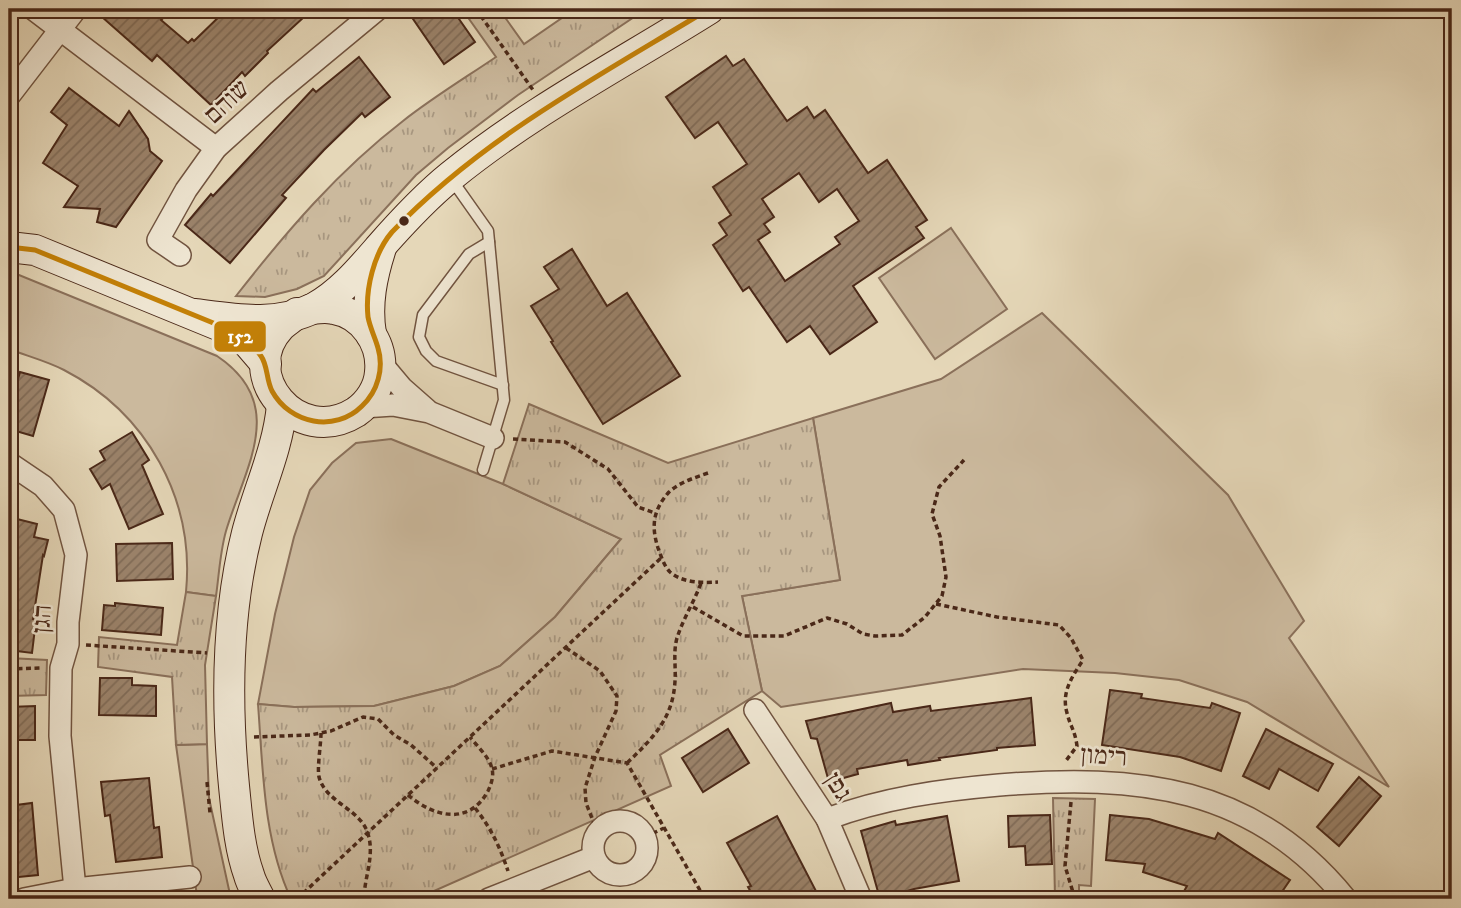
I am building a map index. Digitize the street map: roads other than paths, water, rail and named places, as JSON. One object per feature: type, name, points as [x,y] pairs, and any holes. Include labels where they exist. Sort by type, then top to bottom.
[{"type":"street","points":[[33,9],[216,148]]},
{"type":"street","points":[[9,96],[75,9]]},
{"type":"street","name":"שוהם","points":[[180,254],[158,240],[186,190],[216,148],[278,91],[378,9]]},
{"type":"street","points":[[194,314],[249,321],[268,320],[305,311],[332,308],[346,312],[364,324],[378,348],[380,377],[373,394],[363,407],[344,419],[331,423],[312,422],[298,417],[274,396],[267,379],[265,364],[267,352],[282,325],[305,311],[330,297],[449,177],[547,109],[709,9]]},
{"type":"street","points":[[9,230],[22,248],[194,314],[242,336],[265,364]]},
{"type":"street","points":[[371,334],[368,313],[370,292],[374,269],[383,244]]},
{"type":"street","points":[[381,363],[402,388],[429,412]]},
{"type":"street","points":[[260,899],[248,874],[237,818],[228,678],[214,650],[236,593],[247,533],[267,471],[282,405]]},
{"type":"street","points":[[363,407],[393,405],[429,412],[493,438]]},
{"type":"street","points":[[267,471],[312,422]]},
{"type":"street","name":"הגן","points":[[9,463],[43,486],[64,510],[76,555],[68,644],[61,668],[61,749],[75,889]]},
{"type":"street","name":"גפן","points":[[755,710],[827,818],[861,899]]},
{"type":"street","name":"רימון","points":[[827,818],[856,808],[946,789],[1062,781],[1109,781],[1150,787],[1214,802],[1249,817],[1280,836],[1313,863],[1346,899]]},
{"type":"street","points":[[615,820],[625,820],[654,832],[646,857],[633,872],[610,874],[601,868],[594,857],[593,841],[597,831],[615,820]]},
{"type":"street","points":[[489,899],[594,857]]},
{"type":"street","points":[[24,899],[75,889],[190,877]]},
{"type":"lane","points":[[449,177],[488,231],[504,400],[483,470]]},
{"type":"lane","points":[[489,242],[470,254],[423,315],[419,337],[426,351],[436,361],[503,385]]}]
